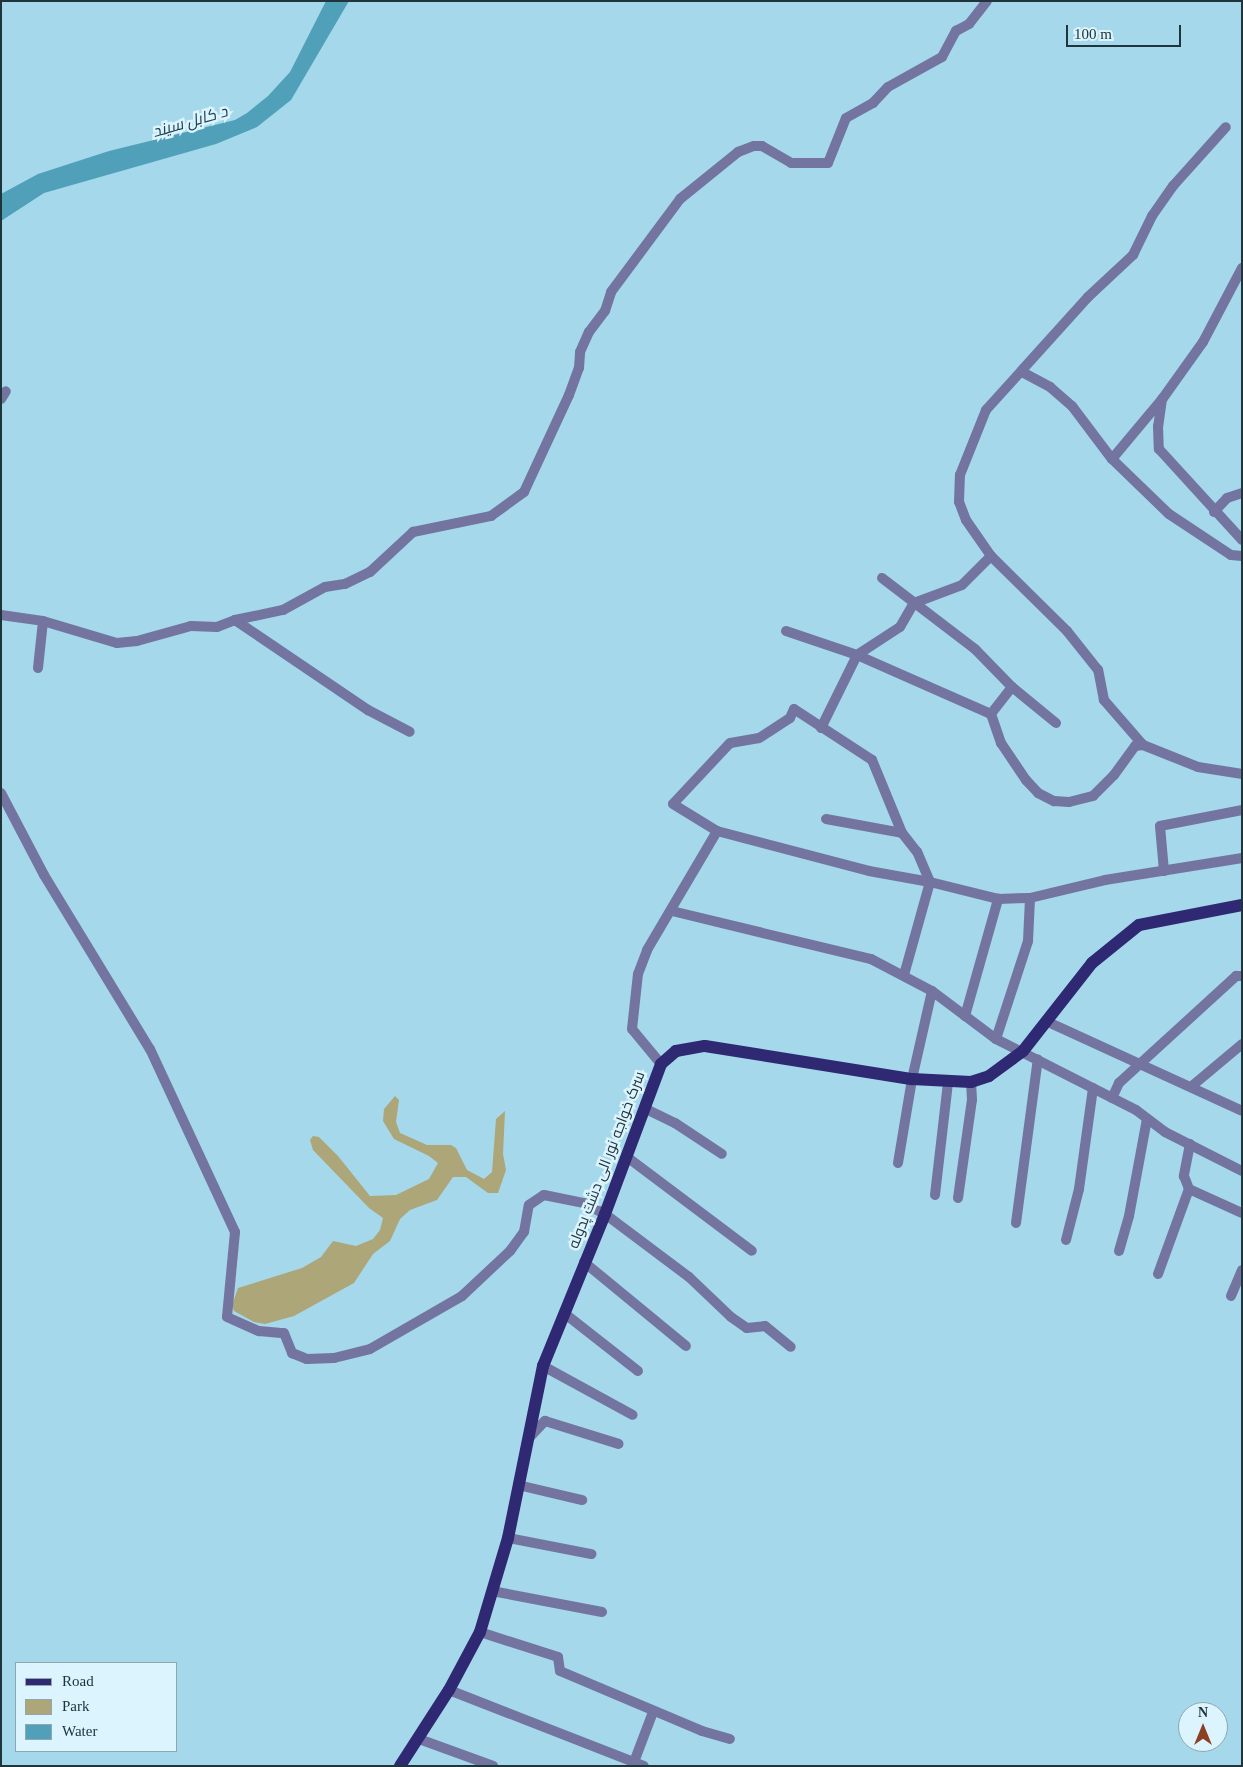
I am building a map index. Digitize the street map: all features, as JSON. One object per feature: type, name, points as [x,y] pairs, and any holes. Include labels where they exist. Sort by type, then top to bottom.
[{"type":"main road","name":"سرک خواجه نور الی دشت پدوله","points":[[400,1766],[449,1690],[480,1632],[508,1538],[526,1442],[543,1366],[605,1214],[646,1109],[661,1064],[676,1051],[704,1046],[912,1079],[948,1083],[971,1082],[989,1076],[1023,1051],[1048,1022],[1092,964],[1139,925],[1242,905]]},
{"type":"street","points":[[1,615],[43,621],[117,643],[137,642],[191,626],[217,627],[235,620],[283,610],[325,587],[345,584],[370,572],[413,532],[485,518],[524,492],[569,395],[579,368],[580,352],[589,332],[605,311],[611,292],[680,199],[738,152],[754,146],[762,146],[791,163],[828,163],[846,118],[873,103],[888,87],[942,57],[956,31],[969,24],[987,1]]},
{"type":"street","points":[[1226,127],[1173,186],[1152,216],[1133,255],[1088,297],[1030,358],[1022,372],[986,410],[960,475],[959,502],[966,520],[991,556],[1067,631],[1098,670],[1104,700],[1143,745],[1198,767],[1242,774]]},
{"type":"street","points":[[1112,459],[1163,398],[1202,342],[1242,268]]},
{"type":"street","points":[[1022,372],[1050,387],[1072,406],[1112,459],[1169,514],[1231,555],[1242,556]]},
{"type":"street","points":[[1163,398],[1158,426],[1159,450],[1214,512],[1242,540]]},
{"type":"street","points":[[1214,512],[1227,498],[1242,493]]},
{"type":"street","points":[[821,728],[857,656],[900,627],[914,603],[962,585],[991,556]]},
{"type":"street","points":[[882,578],[976,649],[1012,687],[1056,723]]},
{"type":"street","points":[[235,620],[368,710],[410,732]]},
{"type":"street","points":[[38,668],[43,621]]},
{"type":"street","points":[[786,631],[857,656],[991,714],[1001,744],[1026,780],[1038,793],[1054,801],[1068,802],[1093,796],[1114,775],[1135,746],[1143,745]]},
{"type":"street","points":[[991,714],[1012,687]]},
{"type":"street","points":[[904,974],[930,882],[916,852],[902,833],[872,760],[794,710],[790,718],[759,738],[730,743],[673,804],[717,830],[815,859],[930,882],[998,899],[1030,898],[1164,871],[1242,858]]},
{"type":"street","points":[[1,792],[44,875],[150,1049],[235,1232],[227,1317],[259,1331],[284,1333],[292,1353],[307,1359],[334,1358],[370,1349],[462,1296],[510,1251],[524,1232],[529,1205],[544,1195],[584,1203],[605,1214],[689,1278],[731,1318],[747,1328],[765,1326],[791,1347]]},
{"type":"street","points":[[1164,871],[1160,826],[1242,810]]},
{"type":"street","points":[[826,819],[902,833]]},
{"type":"street","points":[[661,1064],[632,1029],[638,974],[647,950],[672,911],[717,830]]},
{"type":"street","points":[[996,1039],[1028,941],[1030,898]]},
{"type":"street","points":[[965,1016],[998,899]]},
{"type":"street","points":[[672,911],[871,959],[904,974],[932,991],[996,1039],[1023,1051],[1112,1098],[1165,1132],[1242,1171]]},
{"type":"street","points":[[1112,1098],[1119,1083],[1140,1066],[1236,976],[1242,976]]},
{"type":"street","points":[[898,1163],[912,1079],[932,991]]},
{"type":"street","points":[[1048,1022],[1140,1066],[1192,1086],[1242,1111]]},
{"type":"street","points":[[1192,1086],[1242,1044]]},
{"type":"street","points":[[1016,1224],[1038,1059]]},
{"type":"street","points":[[958,1198],[968,1138],[971,1082]]},
{"type":"street","points":[[935,1195],[948,1083]]},
{"type":"street","points":[[1066,1240],[1079,1189],[1093,1088]]},
{"type":"street","points":[[646,1109],[675,1122],[722,1154]]},
{"type":"street","points":[[1119,1251],[1129,1216],[1147,1119]]},
{"type":"street","points":[[1158,1274],[1189,1189],[1184,1176],[1190,1144]]},
{"type":"street","points":[[627,1157],[752,1251]]},
{"type":"street","points":[[1189,1189],[1242,1213]]},
{"type":"street","points":[[584,1262],[686,1346]]},
{"type":"street","points":[[1231,1296],[1242,1270]]},
{"type":"street","points":[[564,1313],[638,1371]]},
{"type":"street","points":[[543,1366],[633,1415]]},
{"type":"street","points":[[526,1442],[545,1421],[619,1444]]},
{"type":"street","points":[[518,1485],[582,1500]]},
{"type":"street","points":[[508,1538],[590,1554]]},
{"type":"street","points":[[492,1591],[602,1612]]},
{"type":"street","points":[[480,1632],[558,1657],[560,1672],[654,1712],[730,1739]]},
{"type":"street","points":[[449,1690],[640,1765],[654,1712]]},
{"type":"street","points":[[419,1739],[493,1766]]},
{"type":"green space","points":[[395,1096],[399,1100],[396,1122],[400,1133],[427,1145],[451,1145],[456,1148],[467,1170],[484,1179],[492,1172],[496,1119],[505,1111],[503,1154],[506,1170],[498,1193],[488,1193],[466,1177],[453,1177],[437,1200],[410,1210],[400,1219],[390,1241],[373,1254],[354,1283],[294,1316],[265,1324],[254,1322],[234,1311],[232,1305],[238,1288],[302,1268],[321,1257],[333,1241],[356,1246],[373,1239],[380,1230],[383,1218],[369,1208],[313,1150],[310,1140],[313,1136],[319,1137],[338,1156],[370,1196],[396,1195],[429,1179],[438,1163],[429,1156],[394,1139],[383,1121],[384,1109]]},
{"type":"water","points":[[326,1],[349,1],[291,100],[257,127],[216,144],[44,193],[1,221],[1,194],[38,174],[109,151],[235,120],[247,113],[268,96],[290,72]]},
{"type":"water label","name":"د کابل سيند","points":[[190,122]]}]
